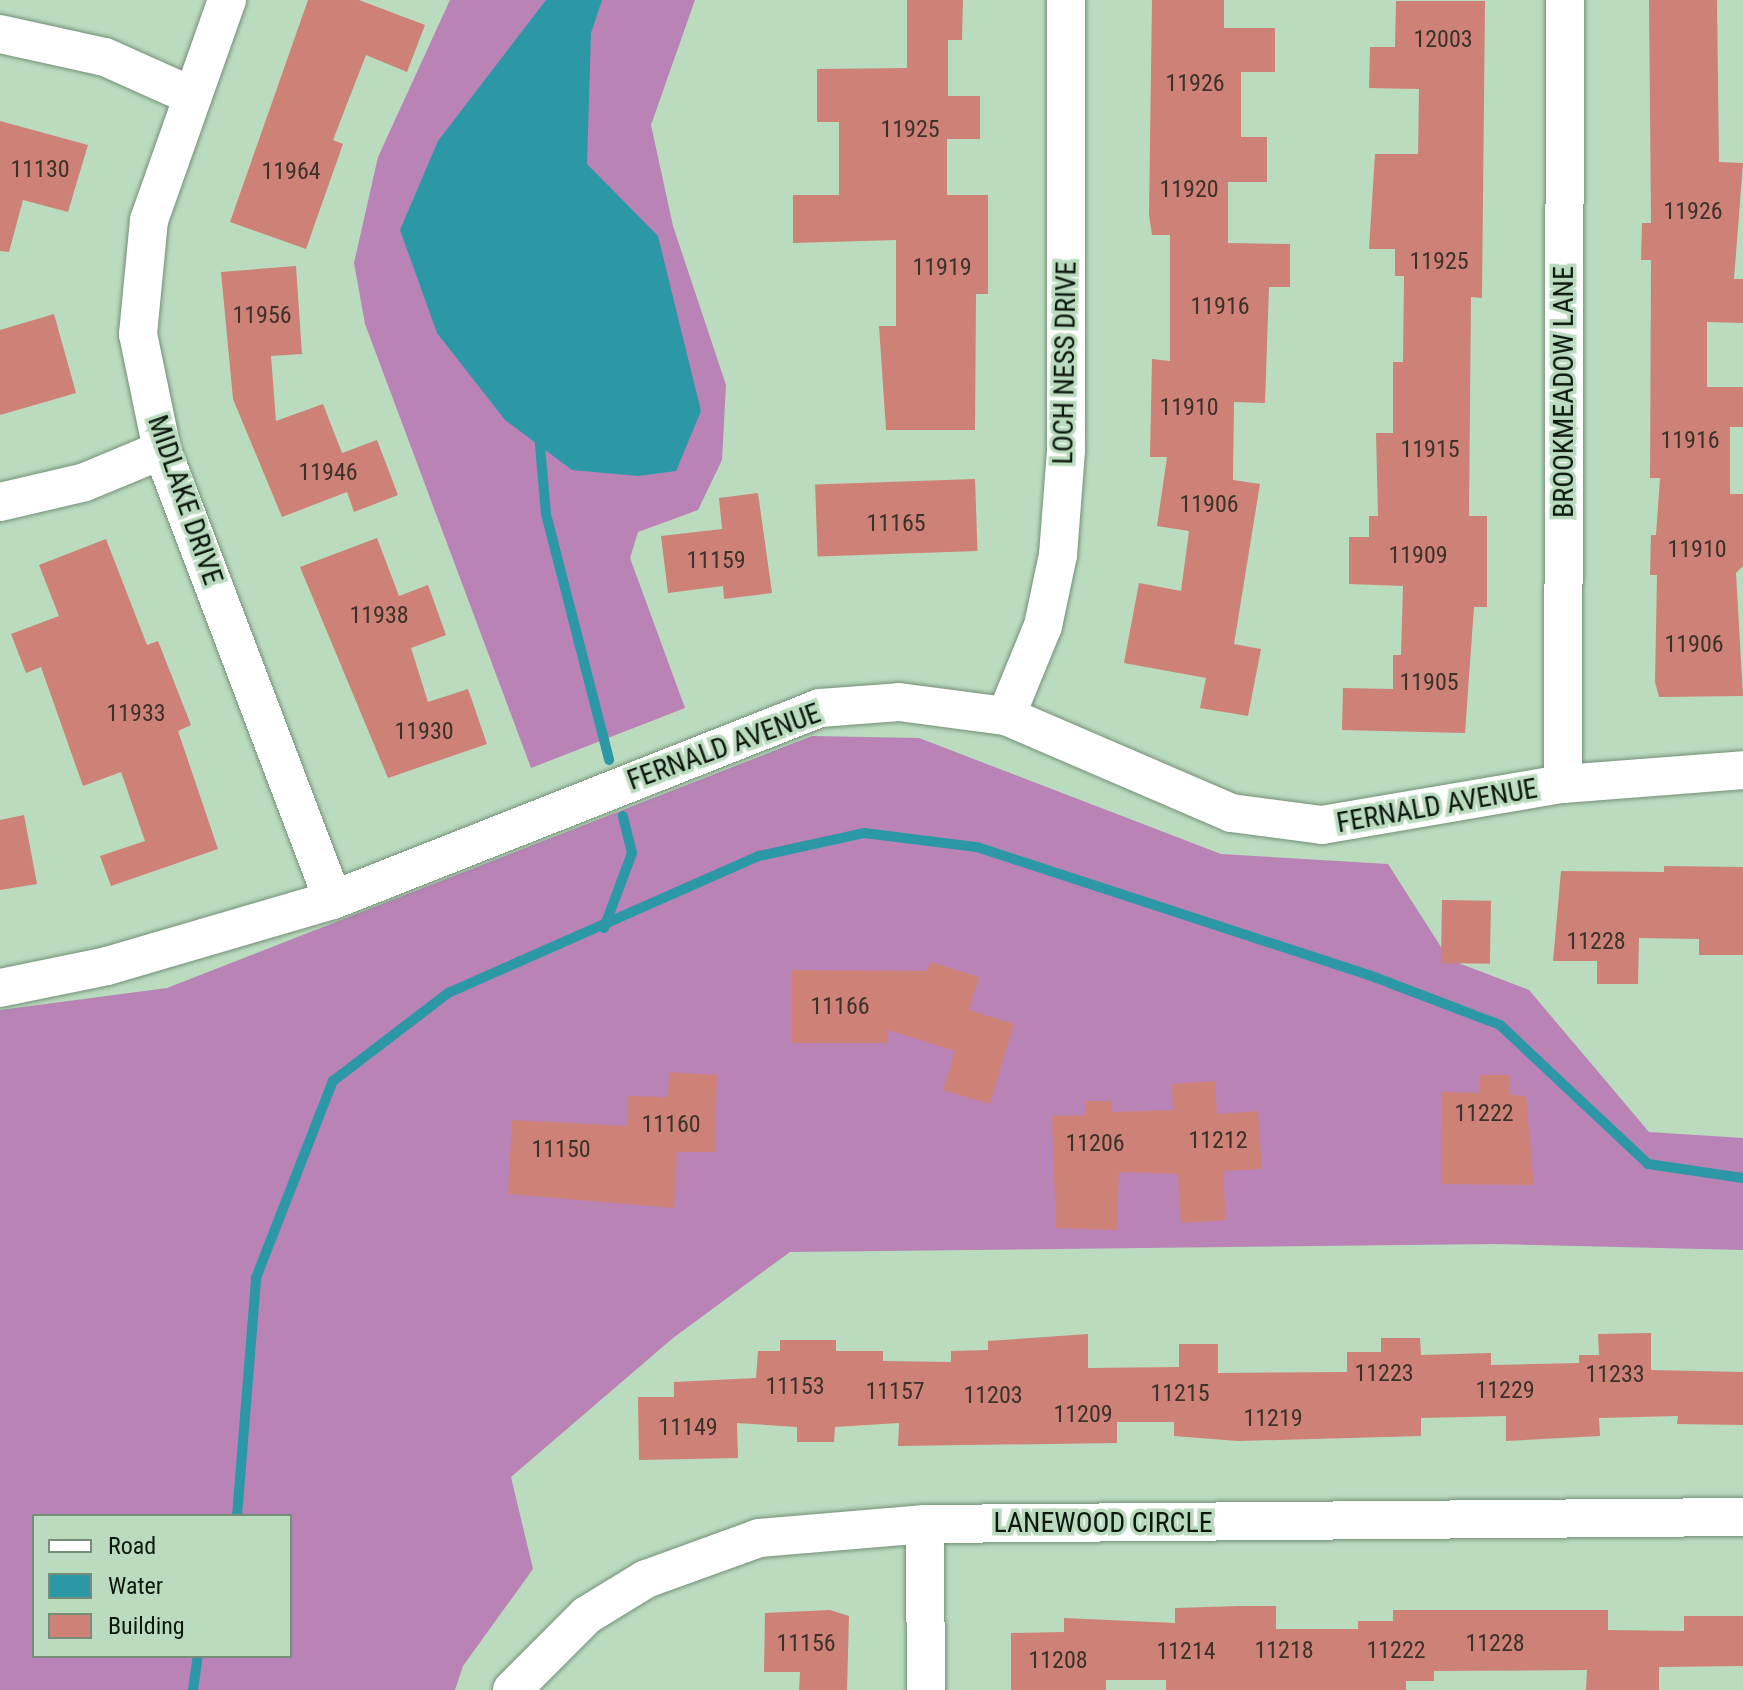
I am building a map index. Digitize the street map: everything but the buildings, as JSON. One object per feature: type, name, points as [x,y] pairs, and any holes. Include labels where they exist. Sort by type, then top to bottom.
[{"type":"street","name":"MIDLAKE DRIVE","points":[[227,0],[190,95],[149,220],[139,291],[138,334],[162,450],[333,900]]},
{"type":"street","name":"LOCH NESS DRIVE","points":[[1006,716],[1043,626],[1058,555],[1066,450],[1066,0]]},
{"type":"street","name":"BROOKMEADOW LANE","points":[[1563,784],[1565,0]]},
{"type":"street","points":[[0,34],[105,57],[190,95]]},
{"type":"street","points":[[0,502],[85,482],[162,450]]},
{"type":"street","name":"FERNALD AVENUE","points":[[0,988],[107,966],[333,900],[820,708],[899,702],[1006,716],[1231,813],[1322,825],[1563,784],[1743,770]]},
{"type":"street","name":"LANEWOOD CIRCLE","points":[[512,1690],[587,1615],[688,1559],[759,1538],[925,1524],[1743,1517]]},
{"type":"street","points":[[925,1524],[926,1690]]},
{"type":"shaded area","points":[[450,0],[695,0],[651,125],[673,226],[726,385],[722,460],[698,510],[638,532],[630,558],[685,708],[531,768],[365,324],[354,263],[378,157]]},
{"type":"shaded area","points":[[812,736],[919,738],[1221,854],[1388,864],[1441,947],[1461,964],[1529,990],[1649,1132],[1743,1138],[1743,1250],[1495,1244],[790,1252],[673,1338],[511,1477],[533,1569],[463,1666],[455,1690],[0,1690],[0,1010],[167,988]]},
{"type":"water","points":[[546,0],[602,0],[591,33],[587,164],[658,236],[701,411],[676,471],[638,476],[572,470],[505,420],[437,333],[400,230],[438,141]]},
{"type":"waterway","points":[[539,434],[546,514],[609,760]]},
{"type":"waterway","points":[[604,928],[632,853],[623,816]]},
{"type":"waterway","points":[[237,1514],[256,1278],[333,1081],[448,993],[759,856],[864,833],[977,847],[1369,975],[1500,1025],[1648,1164],[1743,1178]]},
{"type":"waterway","points":[[193,1690],[198,1658]]}]
